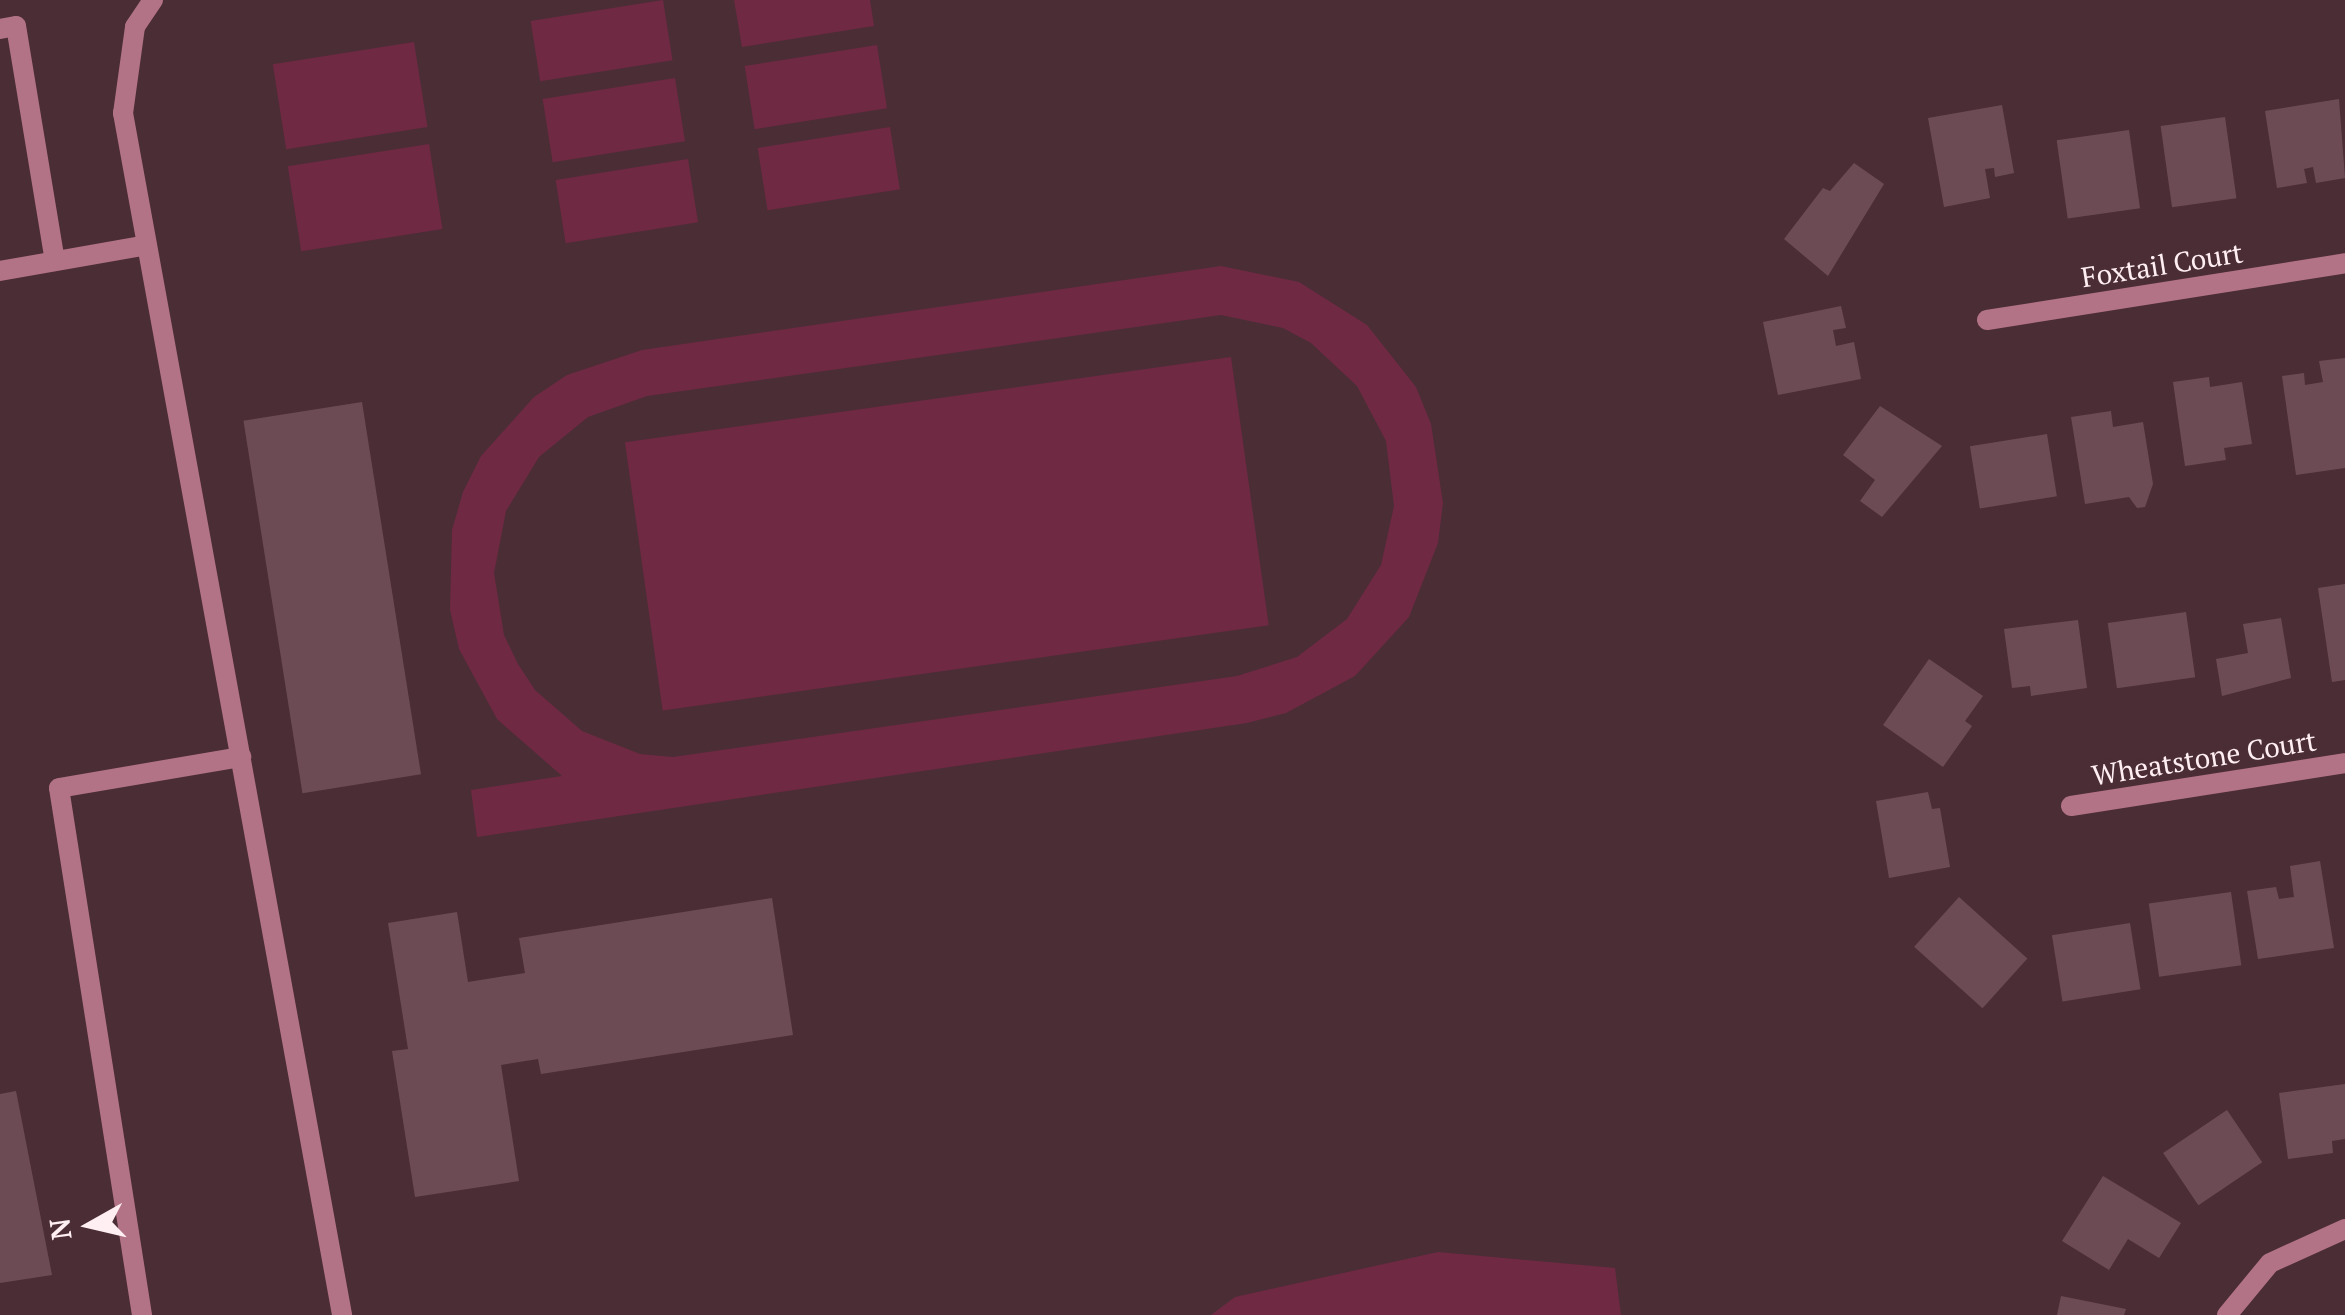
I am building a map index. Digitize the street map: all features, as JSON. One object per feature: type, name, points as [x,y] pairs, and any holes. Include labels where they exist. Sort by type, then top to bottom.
[{"type":"street","points":[[153,0],[136,28],[123,114],[342,1315]]},
{"type":"street","points":[[0,29],[16,26],[55,261]]},
{"type":"street","points":[[0,270],[147,245]]},
{"type":"street","name":"Foxtail Court","points":[[1987,320],[2345,264]]},
{"type":"street","points":[[142,1315],[59,788],[240,757]]},
{"type":"street","name":"Wheatstone Court","points":[[2071,806],[2345,763]]},
{"type":"street","points":[[2226,1315],[2270,1263],[2345,1229]]},
{"type":"shaded area","points":[[663,0],[673,60],[540,81],[531,21]]},
{"type":"shaded area","points":[[734,0],[870,0],[874,26],[742,47]]},
{"type":"shaded area","points":[[414,42],[427,127],[286,149],[273,64]]},
{"type":"shaded area","points":[[877,45],[887,108],[755,129],[745,66]]},
{"type":"shaded area","points":[[675,78],[685,141],[553,162],[543,99]]},
{"type":"shaded area","points":[[890,127],[900,189],[768,210],[758,148]]},
{"type":"shaded area","points":[[429,144],[442,229],[301,251],[288,166]]},
{"type":"shaded area","points":[[688,159],[698,222],[566,243],[556,180]]},
{"type":"shaded area","points":[[1221,266],[1299,282],[1367,325],[1416,387],[1431,424],[1443,503],[1438,543],[1409,617],[1355,676],[1286,713],[1247,723],[477,837],[471,790],[562,776],[497,719],[459,649],[450,610],[452,530],[463,492],[481,456],[534,397],[567,375],[642,350]],"holes":[[[1221,315],[1283,328],[1311,343],[1357,386],[1386,441],[1394,506],[1381,565],[1347,619],[1297,657],[1237,676],[673,757],[640,754],[582,731],[535,690],[504,635],[494,573],[506,511],[539,457],[588,417],[647,396]]]},
{"type":"shaded area","points":[[1231,357],[1269,625],[663,711],[625,442]]},
{"type":"shaded area","points":[[1438,1252],[1615,1268],[1621,1315],[1211,1315],[1235,1297]]},
{"type":"building","points":[[2339,99],[2345,178],[2316,183],[2313,167],[2304,169],[2307,183],[2277,188],[2265,111]]},
{"type":"building","points":[[2002,105],[2014,173],[1995,177],[1994,168],[1985,169],[1990,198],[1944,207],[1928,118]]},
{"type":"building","points":[[2225,117],[2236,198],[2172,207],[2161,126]]},
{"type":"building","points":[[2129,130],[2140,208],[2068,218],[2057,140]]},
{"type":"building","points":[[1854,163],[1884,184],[1828,276],[1784,239],[1823,188],[1830,191]]},
{"type":"building","points":[[1841,306],[1846,328],[1833,330],[1836,346],[1854,342],[1861,379],[1778,395],[1763,322]]},
{"type":"building","points":[[2345,358],[2345,468],[2296,475],[2282,376],[2304,373],[2305,385],[2323,382],[2319,361]]},
{"type":"building","points":[[2209,377],[2210,387],[2242,382],[2252,444],[2224,448],[2226,460],[2185,466],[2173,382]]},
{"type":"building","points":[[362,402],[421,774],[302,793],[243,421]]},
{"type":"building","points":[[1880,406],[1942,446],[1882,517],[1860,501],[1875,480],[1843,455]]},
{"type":"building","points":[[2111,411],[2113,427],[2143,422],[2153,484],[2145,507],[2137,508],[2129,497],[2085,504],[2071,417]]},
{"type":"building","points":[[2047,434],[2057,496],[1980,508],[1970,446]]},
{"type":"building","points":[[2345,584],[2345,680],[2332,682],[2318,588]]},
{"type":"building","points":[[2186,612],[2195,677],[2117,688],[2108,623]]},
{"type":"building","points":[[2281,618],[2291,678],[2222,696],[2216,659],[2248,653],[2243,624]]},
{"type":"building","points":[[2078,620],[2087,688],[2031,696],[2030,686],[2012,688],[2004,629]]},
{"type":"building","points":[[1929,659],[1983,696],[1965,721],[1972,726],[1943,767],[1883,725]]},
{"type":"building","points":[[1928,792],[1932,809],[1940,808],[1950,867],[1889,878],[1876,801]]},
{"type":"building","points":[[2320,861],[2334,948],[2258,959],[2247,891],[2276,887],[2279,899],[2294,897],[2290,866]]},
{"type":"building","points":[[2231,892],[2241,965],[2159,977],[2149,904]]},
{"type":"building","points":[[1959,897],[2027,959],[1983,1008],[1914,947]]},
{"type":"building","points":[[772,898],[793,1035],[541,1074],[538,1059],[501,1065],[519,1181],[415,1197],[392,1051],[408,1049],[388,923],[457,912],[468,982],[525,973],[519,938]]},
{"type":"building","points":[[2130,923],[2140,989],[2062,1002],[2052,935]]},
{"type":"building","points":[[2345,1084],[2345,1139],[2332,1141],[2333,1153],[2288,1159],[2279,1093]]},
{"type":"building","points":[[16,1091],[52,1275],[0,1283],[0,1094]]},
{"type":"building","points":[[2227,1110],[2262,1162],[2198,1205],[2163,1153]]},
{"type":"building","points":[[2103,1176],[2181,1223],[2159,1258],[2128,1239],[2109,1270],[2062,1241]]},
{"type":"building","points":[[2061,1296],[2126,1309],[2124,1315],[2057,1315]]}]
